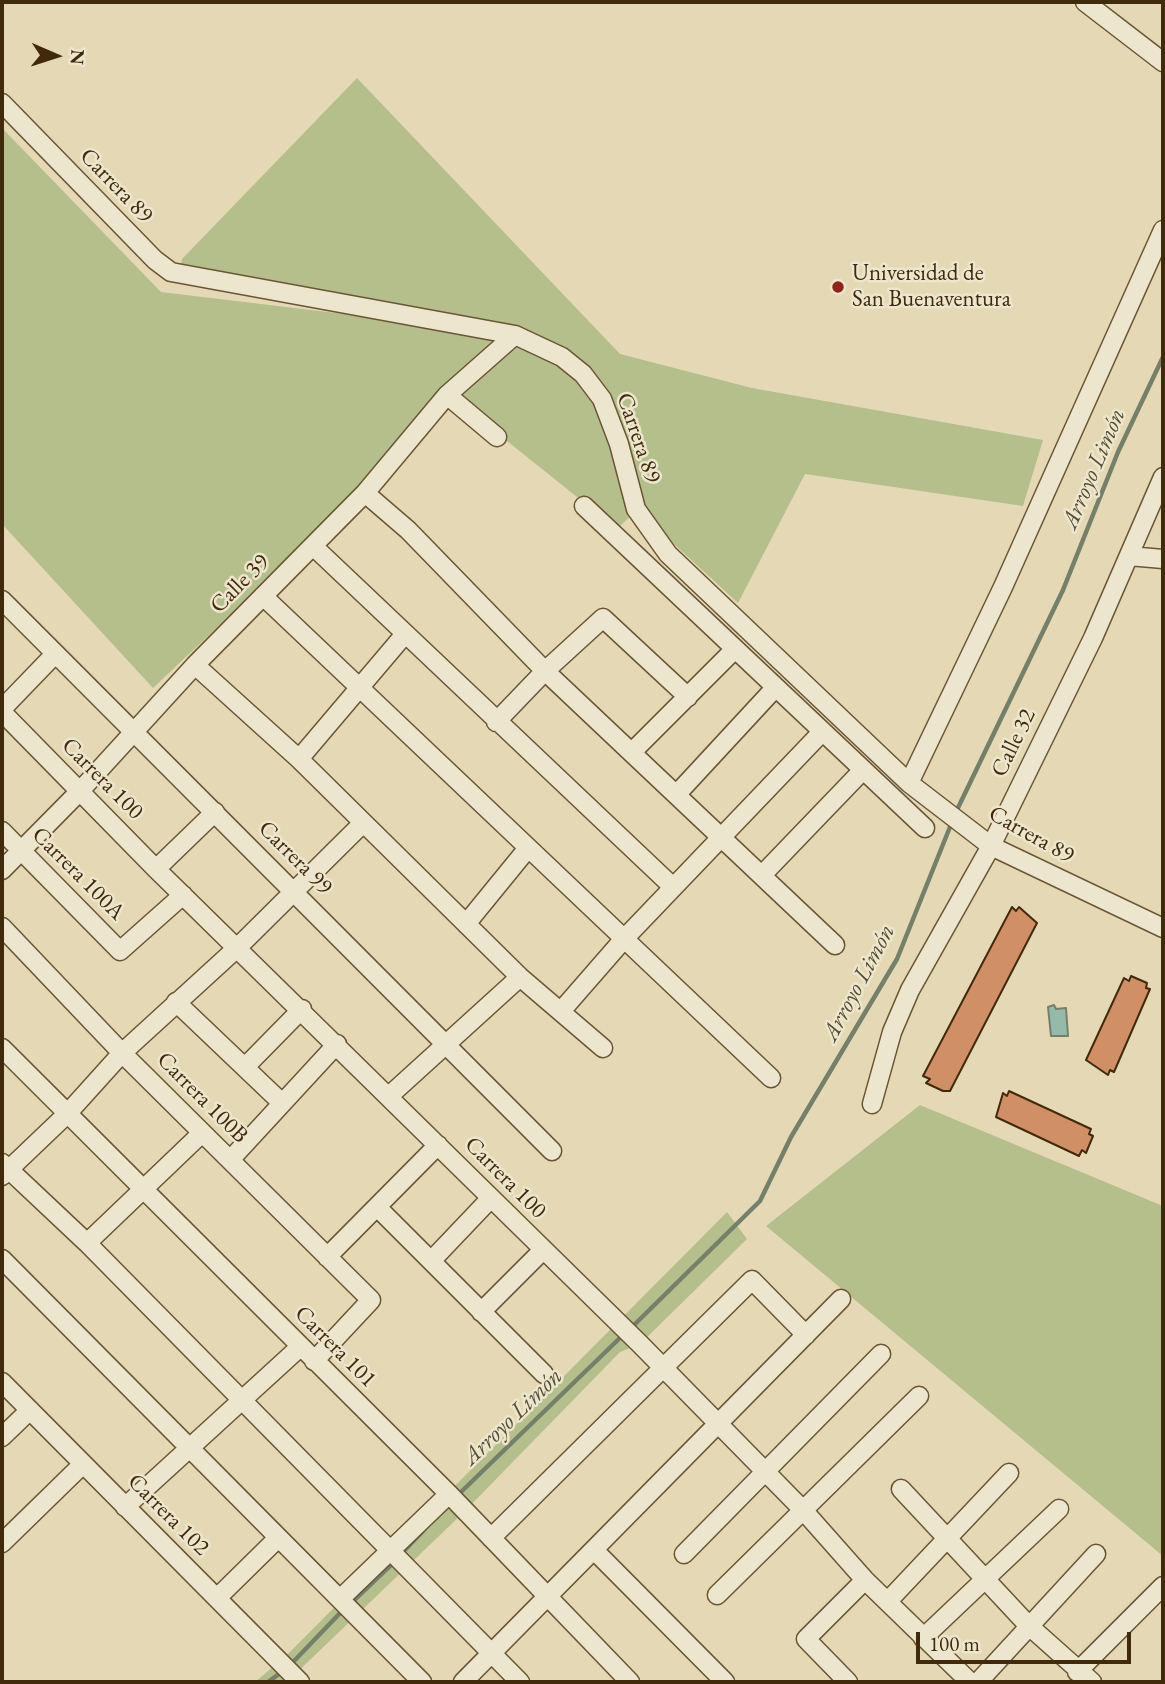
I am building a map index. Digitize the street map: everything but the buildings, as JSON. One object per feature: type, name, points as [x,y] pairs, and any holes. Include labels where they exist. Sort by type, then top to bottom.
[{"type":"street","points":[[1085,2],[1163,62]]},
{"type":"street","name":"Carrera 89","points":[[2,103],[155,260],[172,272],[515,335],[562,357],[583,374],[602,399],[619,444],[636,509],[667,554],[916,789],[987,843],[1161,922]]},
{"type":"street","points":[[916,789],[1163,230]]},
{"type":"street","name":"Calle 39","points":[[2,870],[79,792],[195,665],[365,493],[447,395],[515,335]]},
{"type":"street","points":[[447,395],[496,437]]},
{"type":"street","name":"Calle 32","points":[[872,1104],[892,1032],[910,990],[987,843],[1129,555],[1163,477]]},
{"type":"street","points":[[365,493],[408,530],[544,671],[763,874],[835,945]]},
{"type":"street","points":[[584,506],[925,828]]},
{"type":"street","points":[[313,546],[673,887]]},
{"type":"street","points":[[1129,555],[1163,559]]},
{"type":"street","points":[[264,596],[623,940],[771,1077]]},
{"type":"street","name":"Carrera 99","points":[[2,600],[552,1152]]},
{"type":"street","points":[[496,722],[544,671],[603,618],[688,697]]},
{"type":"street","points":[[299,759],[405,635]]},
{"type":"street","points":[[632,752],[734,650]]},
{"type":"street","points":[[2,710],[55,654]]},
{"type":"street","points":[[195,665],[299,759],[520,977],[562,1010],[603,1048]]},
{"type":"street","points":[[676,795],[775,688]]},
{"type":"street","name":"Carrera 100","points":[[2,710],[156,869],[302,1009],[617,1325],[640,1344],[803,1510],[865,1580],[970,1682]]},
{"type":"street","points":[[562,1010],[623,940],[822,732]]},
{"type":"street","points":[[763,874],[863,770]]},
{"type":"street","points":[[156,869],[215,812]]},
{"type":"street","points":[[362,824],[238,947],[122,1053],[67,1114],[4,1170],[87,1243],[520,1682]]},
{"type":"street","name":"Carrera 100A","points":[[2,831],[120,951],[183,895]]},
{"type":"street","points":[[466,924],[528,848]]},
{"type":"street","name":"Carrera 100B","points":[[2,927],[122,1053],[371,1300],[314,1361]]},
{"type":"street","points":[[389,1096],[520,977]]},
{"type":"street","points":[[176,1002],[282,1103]]},
{"type":"street","points":[[245,1067],[302,1009]]},
{"type":"street","points":[[230,1160],[337,1044]]},
{"type":"street","name":"Carrera 101","points":[[2,1048],[449,1494],[630,1682]]},
{"type":"street","points":[[87,1243],[202,1133]]},
{"type":"street","points":[[327,1257],[438,1145]]},
{"type":"street","points":[[432,1260],[491,1198]]},
{"type":"street","points":[[377,1207],[544,1374]]},
{"type":"street","points":[[481,1312],[543,1250]]},
{"type":"street","points":[[2,1259],[422,1682]]},
{"type":"street","points":[[491,1538],[752,1280],[806,1335]]},
{"type":"street","points":[[463,1682],[841,1299]]},
{"type":"street","points":[[125,1507],[300,1347]]},
{"type":"street","points":[[684,1554],[881,1354]]},
{"type":"street","name":"Carrera 102","points":[[2,1382],[298,1680]]},
{"type":"street","points":[[717,1595],[919,1396]]},
{"type":"street","points":[[2,1437],[30,1410]]},
{"type":"street","points":[[2,1543],[83,1464]]},
{"type":"street","points":[[888,1601],[1009,1473]]},
{"type":"street","points":[[901,1489],[1028,1625],[1085,1677],[1163,1586]]},
{"type":"street","points":[[345,1605],[395,1556],[449,1494]]},
{"type":"street","points":[[923,1638],[1059,1509]]},
{"type":"street","points":[[217,1598],[278,1538]]},
{"type":"street","points":[[594,1550],[725,1682]]},
{"type":"street","points":[[978,1682],[1096,1553]]},
{"type":"street","points":[[848,1682],[806,1639],[865,1580]]},
{"type":"green space","points":[[357,78],[620,354],[752,388],[1043,440],[1023,506],[805,474],[738,603],[637,510],[617,529],[457,401],[153,688],[2,524],[2,128],[161,292],[478,330],[179,275],[182,259]]},
{"type":"green space","points":[[920,1105],[1163,1206],[1163,1556],[766,1226]]},
{"type":"green space","points":[[727,1212],[747,1239],[640,1344],[620,1352],[464,1512],[287,1682],[255,1682],[287,1655]]},
{"type":"shaded area","points":[[1054,1005],[1056,1009],[1066,1008],[1068,1036],[1051,1036],[1048,1007]]},
{"type":"waterway","name":"Arroyo Limón","points":[[955,814],[1063,590],[1118,452],[1163,357]]},
{"type":"waterway","name":"Arroyo Limón","points":[[631,1328],[760,1201],[791,1137],[897,959],[952,822]]},
{"type":"waterway","name":"Arroyo Limón","points":[[461,1492],[624,1334]]},
{"type":"waterway","name":"Arroyo Limón","points":[[400,1555],[423,1531]]},
{"type":"waterway","name":"Arroyo Limón","points":[[350,1604],[394,1562]]},
{"type":"waterway","name":"Arroyo Limón","points":[[295,1660],[343,1610]]},
{"type":"waterway","name":"Arroyo Limón","points":[[268,1682],[279,1674]]},
{"type":"place","name":"Universidad de San Buenaventura","points":[[838,287]]}]
